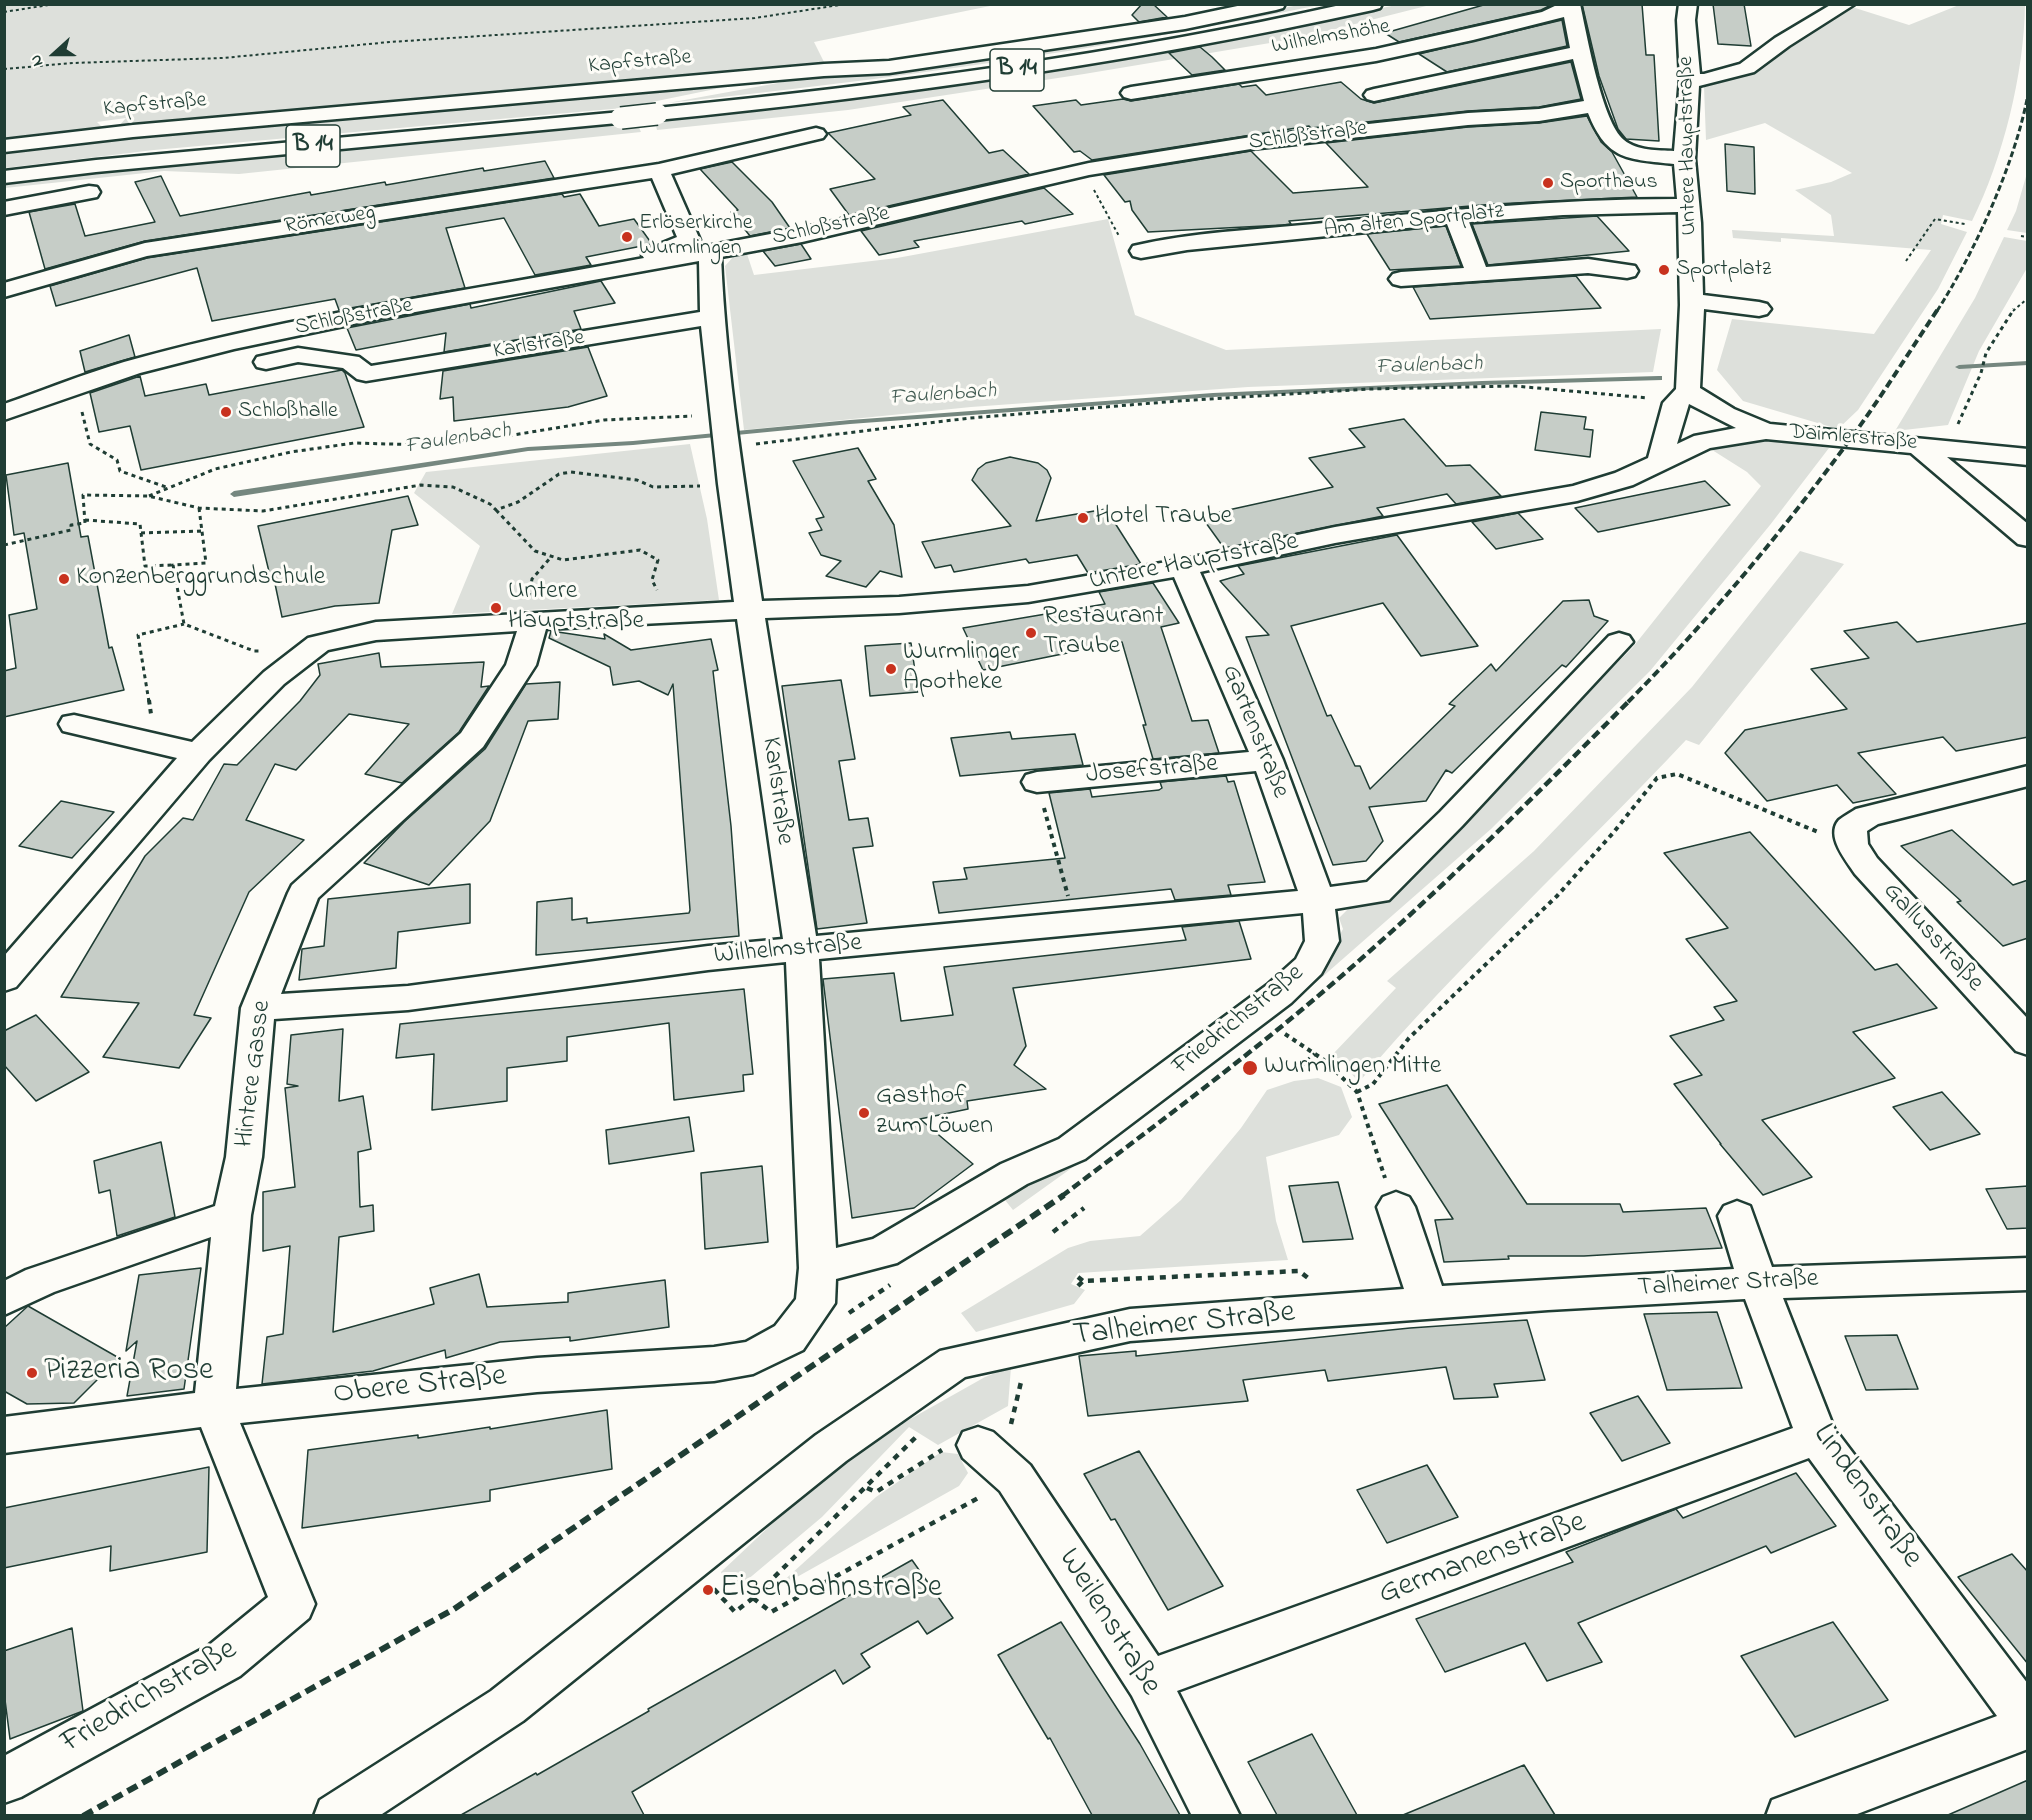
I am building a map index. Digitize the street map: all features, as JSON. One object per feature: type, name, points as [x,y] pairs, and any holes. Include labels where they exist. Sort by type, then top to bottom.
[{"type":"street","name":"Kapfstraße","points":[[4,146],[133,131],[824,70],[889,68],[1185,22],[1276,4]]},
{"type":"street","name":"B 14","points":[[4,177],[96,166],[621,118],[834,95],[1040,67],[1228,35],[1373,4]]},
{"type":"street","name":"Untere Hauptstraße","points":[[1660,460],[1682,397],[1691,301],[1684,159],[1690,79],[1686,20],[1688,4]]},
{"type":"street","points":[[1690,79],[1705,80],[1748,68],[1782,42],[1846,4]]},
{"type":"street","name":"Wilhelmshöhe","points":[[1131,93],[1379,54],[1512,25],[1571,5],[1580,52]]},
{"type":"street","points":[[1374,95],[1580,52],[1600,122],[1608,137],[1625,150],[1684,159]]},
{"type":"street","name":"Schloßstraße","points":[[7,409],[131,368],[233,342],[382,311],[577,278],[802,235],[1089,169],[1261,142],[1468,119],[1539,115],[1597,105]]},
{"type":"street","name":"Römerweg","points":[[4,290],[145,250],[659,170],[816,134]]},
{"type":"street","points":[[577,278],[661,253],[689,240],[659,170]]},
{"type":"street","points":[[4,209],[89,192]]},
{"type":"street","name":"Am alten Sportplatz","points":[[1141,251],[1187,243],[1456,218],[1627,204],[1688,205]]},
{"type":"street","points":[[1456,218],[1478,274]]},
{"type":"street","name":"Karlstraße","points":[[710,252],[712,317],[731,484],[802,951],[826,1296]]},
{"type":"street","points":[[1401,279],[1587,266],[1627,272]]},
{"type":"street","points":[[1691,301],[1759,309]]},
{"type":"street","name":"Karlstraße","points":[[266,362],[298,355],[350,362],[366,375],[712,317]]},
{"type":"street","name":"Daimlerstraße","points":[[1682,397],[1703,403],[1729,418],[1766,431],[2028,457]]},
{"type":"street","name":"Untere Hauptstraße","points":[[4,979],[198,753],[274,678],[318,644],[376,631],[749,609],[899,605],[1028,594],[1184,567],[1335,535],[1577,493],[1624,479],[1703,441],[1766,431]]},
{"type":"street","points":[[1917,445],[2028,538]]},
{"type":"street","name":"Gartenstraße","points":[[1184,567],[1268,760],[1318,900]]},
{"type":"street","name":"Hintere Gasse","points":[[214,1408],[232,1215],[244,1156],[258,1008],[304,893],[472,740],[521,665],[534,621]]},
{"type":"street","points":[[1318,900],[1377,892],[1451,819],[1619,642]]},
{"type":"street","points":[[74,724],[198,753]]},
{"type":"street","name":"Josefstraße","points":[[1037,782],[1268,760]]},
{"type":"street","points":[[1851,836],[1867,816],[2028,776]]},
{"type":"street","name":"Gallusstraße","points":[[1851,836],[1866,866],[2028,1042]]},
{"type":"street","name":"Wilhelmstraße","points":[[258,1008],[408,998],[708,958],[802,951],[1318,900]]},
{"type":"street","name":"Friedrichstraße","points":[[826,1296],[883,1251],[1014,1174],[1072,1149],[1270,1001],[1310,966],[1322,941],[1318,900]]},
{"type":"street","points":[[1396,1207],[1428,1303]]},
{"type":"street","points":[[4,1299],[40,1281],[232,1215]]},
{"type":"street","name":"Lindenstraße","points":[[1737,1216],[1758,1283],[1817,1437],[2028,1721]]},
{"type":"street","name":"Talheimer Straße","points":[[689,1563],[758,1505],[954,1363],[1030,1346],[1130,1325],[1428,1303],[1758,1283],[2028,1275]]},
{"type":"street","name":"Obere Straße","points":[[4,1436],[214,1408],[537,1375],[714,1364],[753,1357],[789,1338],[826,1296]]},
{"type":"street","name":"Friedrichstraße","points":[[4,1781],[224,1661],[293,1604],[214,1408]]},
{"type":"street","name":"Germanenstraße","points":[[1148,1681],[1817,1437]]},
{"type":"street","name":"Weilenstraße","points":[[978,1445],[1015,1478],[1148,1681],[1217,1815]]},
{"type":"street","points":[[337,1815],[507,1706],[689,1563]]},
{"type":"street","points":[[1789,1815],[2028,1727]]},
{"type":"path","points":[[4,12],[55,4]]},
{"type":"path","points":[[4,69],[73,63],[223,58],[390,42],[755,18],[846,4]]},
{"type":"path","points":[[1089,169],[1097,200],[1104,208],[1120,239],[1141,251]]},
{"type":"path","points":[[1906,261],[1935,219],[1965,224]]},
{"type":"path","points":[[2021,236],[2028,237]]},
{"type":"path","points":[[1947,448],[1981,373],[1986,353],[2014,309],[2028,298]]},
{"type":"path","points":[[148,496],[215,469],[291,452],[354,443],[424,445],[507,436],[604,420],[666,416],[725,432],[970,418],[1178,400],[1370,389],[1515,386],[1682,397]]},
{"type":"path","points":[[82,408],[90,444],[117,460],[120,471],[167,488]]},
{"type":"path","points":[[496,510],[528,496],[560,474],[571,472],[637,480],[653,487],[731,484]]},
{"type":"path","points":[[4,545],[71,531],[71,525],[85,523],[83,495],[148,496],[200,508],[262,511],[421,485],[453,487],[490,504],[535,551],[563,560],[640,550],[658,560],[652,580],[659,594],[659,614]]},
{"type":"path","points":[[85,520],[140,524],[145,566],[206,563],[200,508]]},
{"type":"path","points":[[141,533],[202,531]]},
{"type":"path","points":[[534,621],[528,593],[534,572],[552,556]]},
{"type":"path","points":[[173,566],[184,624]]},
{"type":"path","points":[[132,738],[151,715],[138,634],[184,624],[254,651],[318,644]]},
{"type":"path","points":[[1357,1092],[1373,1084],[1409,1038],[1557,896],[1613,833],[1657,778],[1677,774],[1851,836]]},
{"type":"path","points":[[1037,782],[1075,923]]},
{"type":"path","points":[[1285,1034],[1324,1060],[1357,1092],[1361,1110],[1396,1207]]},
{"type":"path","points":[[1293,1065],[1298,1069],[1315,1054]]},
{"type":"path","points":[[1053,1232],[1084,1208]]},
{"type":"path","points":[[1078,1277],[1083,1281],[1299,1271]]},
{"type":"path","points":[[1078,1286],[1083,1281]]},
{"type":"path","points":[[826,1296],[864,1302]]},
{"type":"path","points":[[867,1488],[876,1492],[944,1448],[978,1445],[1011,1424],[1030,1346]]},
{"type":"path","points":[[689,1563],[735,1612],[753,1598],[867,1488],[917,1436]]},
{"type":"path","points":[[753,1598],[771,1612],[1015,1478]]},
{"type":"shaded area","points":[[5,5],[995,5],[814,42],[826,66],[118,127],[126,118],[97,122],[102,127],[100,131],[5,141]]},
{"type":"shaded area","points":[[1299,5],[1319,5],[1076,50],[913,74],[668,103],[822,75],[904,70],[1028,53]]},
{"type":"shaded area","points":[[1396,5],[1430,5],[1300,38],[848,110],[657,130],[655,121],[928,88],[1255,36]]},
{"type":"shaded area","points":[[1959,5],[2025,5],[2024,32],[2010,116],[1983,197],[1972,221],[1943,215],[1941,224],[1967,232],[1938,289],[1858,410],[1838,429],[1743,401],[1717,370],[1732,319],[1874,334],[1931,250],[1781,238],[1781,242],[1733,238],[1732,230],[1834,236],[1831,215],[1795,190],[1831,182],[1852,173],[1765,123],[1706,140],[1704,87],[1758,72],[1796,38],[1852,7],[1909,25]]},
{"type":"shaded area","points":[[783,78],[725,87],[623,108],[154,150],[5,168],[4,152]]},
{"type":"shaded area","points":[[637,123],[641,132],[239,174],[164,171],[5,188],[4,182]]},
{"type":"shaded area","points":[[2027,173],[2027,233],[2007,230],[2016,211]]},
{"type":"shaded area","points":[[1108,219],[1135,315],[1226,350],[1661,329],[1653,372],[1248,387],[971,407],[744,430],[725,266],[734,256],[746,251],[754,275],[897,258]]},
{"type":"shaded area","points":[[2004,237],[2027,241],[2027,268],[1979,351],[1948,425],[1895,431],[1975,298]]},
{"type":"shaded area","points":[[1760,439],[1829,448],[1770,525],[1650,671],[1491,829],[1288,1007],[1185,1087],[1013,1210],[1001,1195],[1334,946],[1343,929],[1339,918],[1354,903],[1368,904],[1386,895],[1633,647],[1761,486],[1747,472],[1709,448]]},
{"type":"shaded area","points":[[690,444],[707,519],[719,600],[452,614],[480,546],[414,493],[426,472]]},
{"type":"shaded area","points":[[1800,551],[1844,564],[1699,745],[1686,740],[1479,951],[1359,1082],[1333,1054],[1396,988],[1387,981],[1534,851],[1692,687]]},
{"type":"shaded area","points":[[1318,1078],[1341,1087],[1352,1117],[1339,1135],[1266,1157],[1276,1221],[1288,1260],[1078,1273],[1071,1284],[1085,1290],[1074,1304],[976,1332],[961,1313],[1068,1248],[1090,1241],[1140,1236],[1181,1200],[1241,1128],[1267,1090],[1294,1081]]},
{"type":"shaded area","points":[[1011,1367],[1008,1406],[938,1445],[909,1427],[822,1517],[740,1586],[725,1582],[721,1572],[775,1521],[846,1460],[905,1422],[985,1377]]},
{"type":"shaded area","points":[[941,1452],[958,1454],[968,1473],[959,1486],[781,1586],[780,1584],[876,1497]]},
{"type":"building","points":[[1142,4],[1153,4],[1167,17],[1139,22],[1132,15]]},
{"type":"building","points":[[1487,4],[1553,4],[1541,10],[1399,42],[1385,33]]},
{"type":"building","points":[[1582,4],[1642,4],[1646,55],[1654,55],[1659,141],[1626,139],[1618,129],[1599,76]]},
{"type":"building","points":[[1713,4],[1744,4],[1751,46],[1718,44]]},
{"type":"building","points":[[1562,20],[1567,46],[1447,72],[1419,54]]},
{"type":"building","points":[[1200,47],[1225,70],[1192,75],[1169,53]]},
{"type":"building","points":[[1571,62],[1581,99],[1539,107],[1468,111],[1311,128],[1309,126],[1092,160],[1080,151],[1074,152],[1033,106],[1076,100],[1081,105],[1123,99],[1131,101],[1239,84],[1242,87],[1256,85],[1266,95],[1341,82],[1361,99],[1374,103]]},
{"type":"building","points":[[943,100],[989,153],[1003,150],[1029,174],[849,215],[830,189],[875,179],[828,133],[911,115],[903,107]]},
{"type":"building","points":[[1587,116],[1601,142],[1612,152],[1637,197],[1495,204],[1289,221],[1291,224],[1283,225],[1148,232],[1132,210],[1130,201],[1125,202],[1104,175],[1251,151],[1293,193],[1368,187],[1326,143],[1468,127],[1539,123]]},
{"type":"building","points":[[1725,144],[1754,147],[1755,194],[1727,191]]},
{"type":"building","points":[[545,161],[554,178],[145,241],[45,269],[29,212],[75,204],[85,236],[155,222],[135,182],[161,176],[180,216],[310,192],[311,195],[385,182],[386,185],[483,168],[484,171]]},
{"type":"building","points":[[732,162],[772,202],[790,228],[750,236],[731,212],[738,210],[700,169]]},
{"type":"building","points":[[1044,188],[1073,214],[1025,224],[1022,221],[914,241],[919,247],[879,255],[861,231]]},
{"type":"building","points":[[562,194],[564,197],[580,194],[599,226],[634,219],[652,244],[586,257],[591,265],[535,275],[504,218],[446,228],[465,288],[339,310],[335,299],[212,321],[197,268],[56,306],[50,286],[147,258]]},
{"type":"building","points":[[1597,216],[1629,251],[1488,265],[1472,224]]},
{"type":"building","points":[[1446,226],[1461,266],[1390,270],[1367,234]]},
{"type":"building","points":[[801,244],[811,259],[775,266],[763,251]]},
{"type":"building","points":[[1576,276],[1601,308],[1430,319],[1413,287]]},
{"type":"building","points":[[601,281],[615,303],[574,311],[581,329],[444,352],[446,333],[356,350],[347,328],[470,304],[471,308]]},
{"type":"building","points":[[129,335],[135,357],[85,372],[80,351]]},
{"type":"building","points":[[588,347],[607,396],[568,407],[454,421],[453,397],[440,399],[443,371]]},
{"type":"building","name":"Schloßhalle","points":[[342,370],[364,427],[141,470],[130,426],[99,432],[90,393],[140,376],[145,396],[206,384],[209,395]]},
{"type":"building","points":[[1541,412],[1586,417],[1584,429],[1593,430],[1590,457],[1535,450]]},
{"type":"building","points":[[1404,419],[1446,466],[1470,465],[1501,496],[1456,504],[1447,494],[1377,508],[1383,516],[1224,548],[1201,516],[1333,487],[1309,458],[1365,447],[1349,429]]},
{"type":"building","points":[[858,448],[876,479],[868,481],[894,525],[902,577],[880,571],[866,587],[826,576],[841,561],[821,555],[809,533],[822,530],[816,519],[824,517],[793,461]]},
{"type":"building","points":[[1010,457],[1038,463],[1047,470],[1051,478],[1036,521],[1106,509],[1141,564],[1088,573],[1077,555],[1029,563],[1026,559],[954,572],[951,565],[935,568],[922,542],[1011,526],[972,480],[978,469],[986,463]]},
{"type":"building","points":[[68,463],[81,537],[88,536],[109,648],[112,647],[124,690],[4,717],[4,671],[16,668],[9,615],[37,609],[24,533],[14,535],[6,475]]},
{"type":"building","points":[[1705,481],[1730,505],[1598,532],[1575,508]]},
{"type":"building","points":[[408,496],[418,525],[392,530],[379,603],[335,606],[282,617],[274,579],[271,580],[258,526]]},
{"type":"building","points":[[1518,513],[1543,539],[1496,549],[1472,522]]},
{"type":"building","points":[[1397,535],[1478,646],[1421,656],[1383,603],[1291,626],[1327,716],[1331,715],[1355,766],[1360,766],[1370,789],[1455,706],[1449,704],[1491,664],[1496,671],[1563,601],[1589,600],[1594,616],[1608,621],[1566,667],[1562,665],[1452,773],[1446,770],[1426,801],[1369,807],[1383,841],[1366,861],[1333,865],[1246,637],[1269,635],[1220,581],[1244,574],[1238,566]]},
{"type":"building","points":[[1153,583],[1179,623],[1161,627],[1192,721],[1208,720],[1219,753],[1153,759],[1143,725],[1146,725],[1122,642],[983,670],[963,628],[1105,604],[1099,592]]},
{"type":"building","points":[[1897,622],[1917,642],[2028,623],[2028,737],[1956,751],[1943,737],[1858,753],[1896,794],[1853,803],[1837,785],[1767,801],[1725,753],[1745,730],[1847,709],[1811,669],[1869,658],[1844,631]]},
{"type":"building","points":[[551,631],[605,639],[604,634],[631,650],[711,639],[718,670],[713,671],[731,826],[739,936],[536,955],[537,902],[572,898],[572,920],[587,918],[587,923],[689,913],[690,910],[673,684],[668,695],[639,681],[613,685],[610,667],[549,638]]},
{"type":"building","name":"Wurmlinger Apotheke","points":[[911,643],[918,692],[870,696],[865,646]]},
{"type":"building","points":[[379,653],[381,667],[484,662],[481,687],[489,686],[459,732],[402,783],[365,774],[409,724],[349,714],[296,770],[275,764],[246,820],[304,840],[249,892],[194,1015],[211,1018],[179,1068],[103,1057],[139,1003],[61,997],[145,856],[183,818],[193,820],[224,764],[237,765],[300,701],[320,675],[318,664]]},
{"type":"building","points":[[841,680],[855,759],[839,761],[849,820],[868,818],[873,846],[853,848],[867,923],[817,929],[782,686]]},
{"type":"building","points":[[560,682],[558,719],[528,721],[490,821],[429,885],[364,863],[404,822],[485,749],[526,684]]},
{"type":"building","points":[[1010,732],[1012,739],[1075,734],[1083,765],[960,776],[951,738]]},
{"type":"building","points":[[1226,776],[1228,782],[1234,781],[1265,882],[1228,885],[1231,895],[1175,900],[1171,889],[939,913],[933,882],[967,879],[964,868],[1065,858],[1049,793],[1090,789],[1092,797],[1159,790],[1162,788],[1160,782]]},
{"type":"building","points":[[61,801],[114,812],[72,858],[19,846]]},
{"type":"building","points":[[1952,830],[2013,885],[2028,880],[2028,938],[2003,946],[1957,902],[1961,901],[1901,846]]},
{"type":"building","points":[[1750,832],[1875,970],[1897,964],[1937,1008],[1853,1032],[1895,1078],[1762,1120],[1812,1177],[1763,1195],[1674,1084],[1702,1075],[1670,1036],[1724,1020],[1714,1007],[1737,1001],[1686,939],[1728,928],[1664,853]]},
{"type":"building","points":[[470,884],[470,923],[398,932],[396,968],[299,980],[302,949],[324,946],[328,899]]},
{"type":"building","points":[[1239,921],[1251,959],[1013,988],[1026,1046],[1014,1065],[1046,1089],[967,1101],[968,1109],[920,1119],[973,1164],[914,1208],[852,1218],[823,979],[894,973],[901,1021],[953,1015],[944,967],[1186,940],[1182,927]]},
{"type":"building","points":[[744,989],[753,1074],[743,1075],[744,1091],[674,1100],[669,1023],[567,1037],[567,1061],[507,1068],[507,1101],[432,1110],[434,1054],[396,1058],[400,1024]]},
{"type":"building","points":[[36,1015],[89,1072],[36,1101],[4,1065],[4,1031]]},
{"type":"building","points":[[343,1029],[339,1101],[363,1096],[371,1149],[358,1152],[360,1207],[373,1205],[374,1231],[339,1237],[333,1332],[434,1304],[430,1288],[479,1274],[487,1307],[568,1302],[568,1293],[665,1280],[669,1327],[570,1341],[570,1337],[500,1342],[446,1358],[445,1350],[373,1371],[262,1384],[267,1337],[283,1334],[290,1246],[263,1251],[263,1192],[295,1187],[285,1088],[298,1086],[287,1084],[291,1035]]},
{"type":"building","points":[[1447,1085],[1527,1204],[1620,1204],[1623,1212],[1706,1208],[1722,1248],[1584,1256],[1508,1256],[1509,1259],[1444,1262],[1435,1220],[1453,1219],[1379,1104]]},
{"type":"building","points":[[1942,1092],[1980,1134],[1930,1150],[1893,1107]]},
{"type":"building","points":[[689,1117],[694,1151],[609,1164],[606,1130]]},
{"type":"building","points":[[161,1142],[175,1217],[117,1236],[110,1190],[99,1193],[94,1161]]},
{"type":"building","points":[[762,1166],[768,1242],[705,1249],[701,1173]]},
{"type":"building","points":[[1338,1182],[1353,1239],[1303,1242],[1289,1186]]},
{"type":"building","points":[[2028,1186],[2028,1228],[2007,1229],[1986,1189]]},
{"type":"building","points":[[201,1268],[184,1389],[127,1396],[137,1341],[126,1351],[139,1275]]},
{"type":"building","name":"Pizzeria Rose","points":[[28,1306],[119,1358],[74,1403],[27,1404],[4,1391],[4,1328]]},
{"type":"building","points":[[1717,1312],[1742,1388],[1667,1390],[1644,1314]]},
{"type":"building","points":[[1527,1320],[1545,1380],[1494,1384],[1498,1397],[1454,1399],[1446,1367],[1328,1381],[1325,1370],[1243,1380],[1248,1401],[1088,1416],[1079,1356],[1136,1351],[1136,1356],[1410,1328]]},
{"type":"building","points":[[1897,1335],[1918,1389],[1866,1390],[1845,1336]]},
{"type":"building","points":[[1638,1396],[1670,1443],[1622,1461],[1590,1413]]},
{"type":"building","points":[[607,1410],[612,1469],[490,1490],[490,1501],[302,1528],[308,1450],[418,1435],[418,1438],[490,1427],[490,1429]]},
{"type":"building","points":[[1139,1451],[1223,1586],[1168,1610],[1115,1519],[1111,1520],[1084,1474]]},
{"type":"building","points":[[1427,1465],[1458,1517],[1387,1543],[1357,1490]]},
{"type":"building","points":[[209,1467],[207,1552],[110,1571],[111,1546],[4,1568],[4,1508]]},
{"type":"building","points":[[1796,1473],[1836,1526],[1771,1553],[1766,1546],[1578,1623],[1602,1662],[1547,1681],[1525,1643],[1445,1672],[1416,1619],[1573,1562],[1566,1552],[1676,1509],[1683,1518]]},
{"type":"building","points":[[2012,1554],[2028,1572],[2028,1664],[1958,1577]]},
{"type":"building","points":[[912,1560],[953,1618],[927,1634],[918,1621],[861,1654],[870,1667],[843,1684],[835,1670],[632,1792],[644,1815],[461,1815],[536,1773],[537,1775],[649,1711],[648,1709]]},
{"type":"building","points":[[1061,1622],[1140,1744],[1180,1815],[1092,1815],[1050,1738],[1048,1739],[998,1655]]},
{"type":"building","points":[[1833,1622],[1888,1700],[1795,1737],[1741,1656]]},
{"type":"building","points":[[72,1628],[83,1711],[10,1739],[4,1692],[4,1651]]},
{"type":"building","points":[[1312,1734],[1357,1815],[1277,1815],[1248,1762]]},
{"type":"building","points":[[1524,1765],[1555,1815],[1403,1815]]},
{"type":"building","points":[[2028,1780],[2028,1815],[1948,1815]]},
{"type":"waterway","name":"Faulenbach","points":[[1959,367],[2028,363]]},
{"type":"waterway","name":"Faulenbach","points":[[234,494],[528,449],[633,443],[850,422],[1213,395],[1659,378]]},
{"type":"railway","points":[[1937,311],[1965,262],[1992,206],[2014,148],[2028,94]]},
{"type":"railway","points":[[1628,702],[1689,638],[1803,501],[1867,415],[1938,309]]},
{"type":"railway","points":[[1062,1196],[1241,1059],[1385,938],[1550,781],[1630,700]]},
{"type":"railway","points":[[83,1816],[454,1609],[1064,1195]]},
{"type":"place","name":"Sporthaus","points":[[1548,183]]},
{"type":"place","name":"Erlöserkirche Wurmlingen","points":[[627,237]]},
{"type":"place","name":"Sportplatz","points":[[1664,270]]},
{"type":"place","name":"Schloßhalle","points":[[226,412]]},
{"type":"place","name":"Hotel Traube","points":[[1083,518]]},
{"type":"place","name":"Konzenberggrundschule","points":[[64,579]]},
{"type":"place","name":"Untere Hauptstraße","points":[[496,608]]},
{"type":"place","name":"Restaurant Traube","points":[[1031,633]]},
{"type":"place","name":"Wurmlinger Apotheke","points":[[891,669]]},
{"type":"place","name":"Wurmlingen Mitte","points":[[1250,1068]]},
{"type":"place","name":"Gasthof zum Löwen","points":[[864,1113]]},
{"type":"place","name":"Pizzeria Rose","points":[[32,1373]]},
{"type":"place","name":"Eisenbahnstraße","points":[[708,1590]]}]
